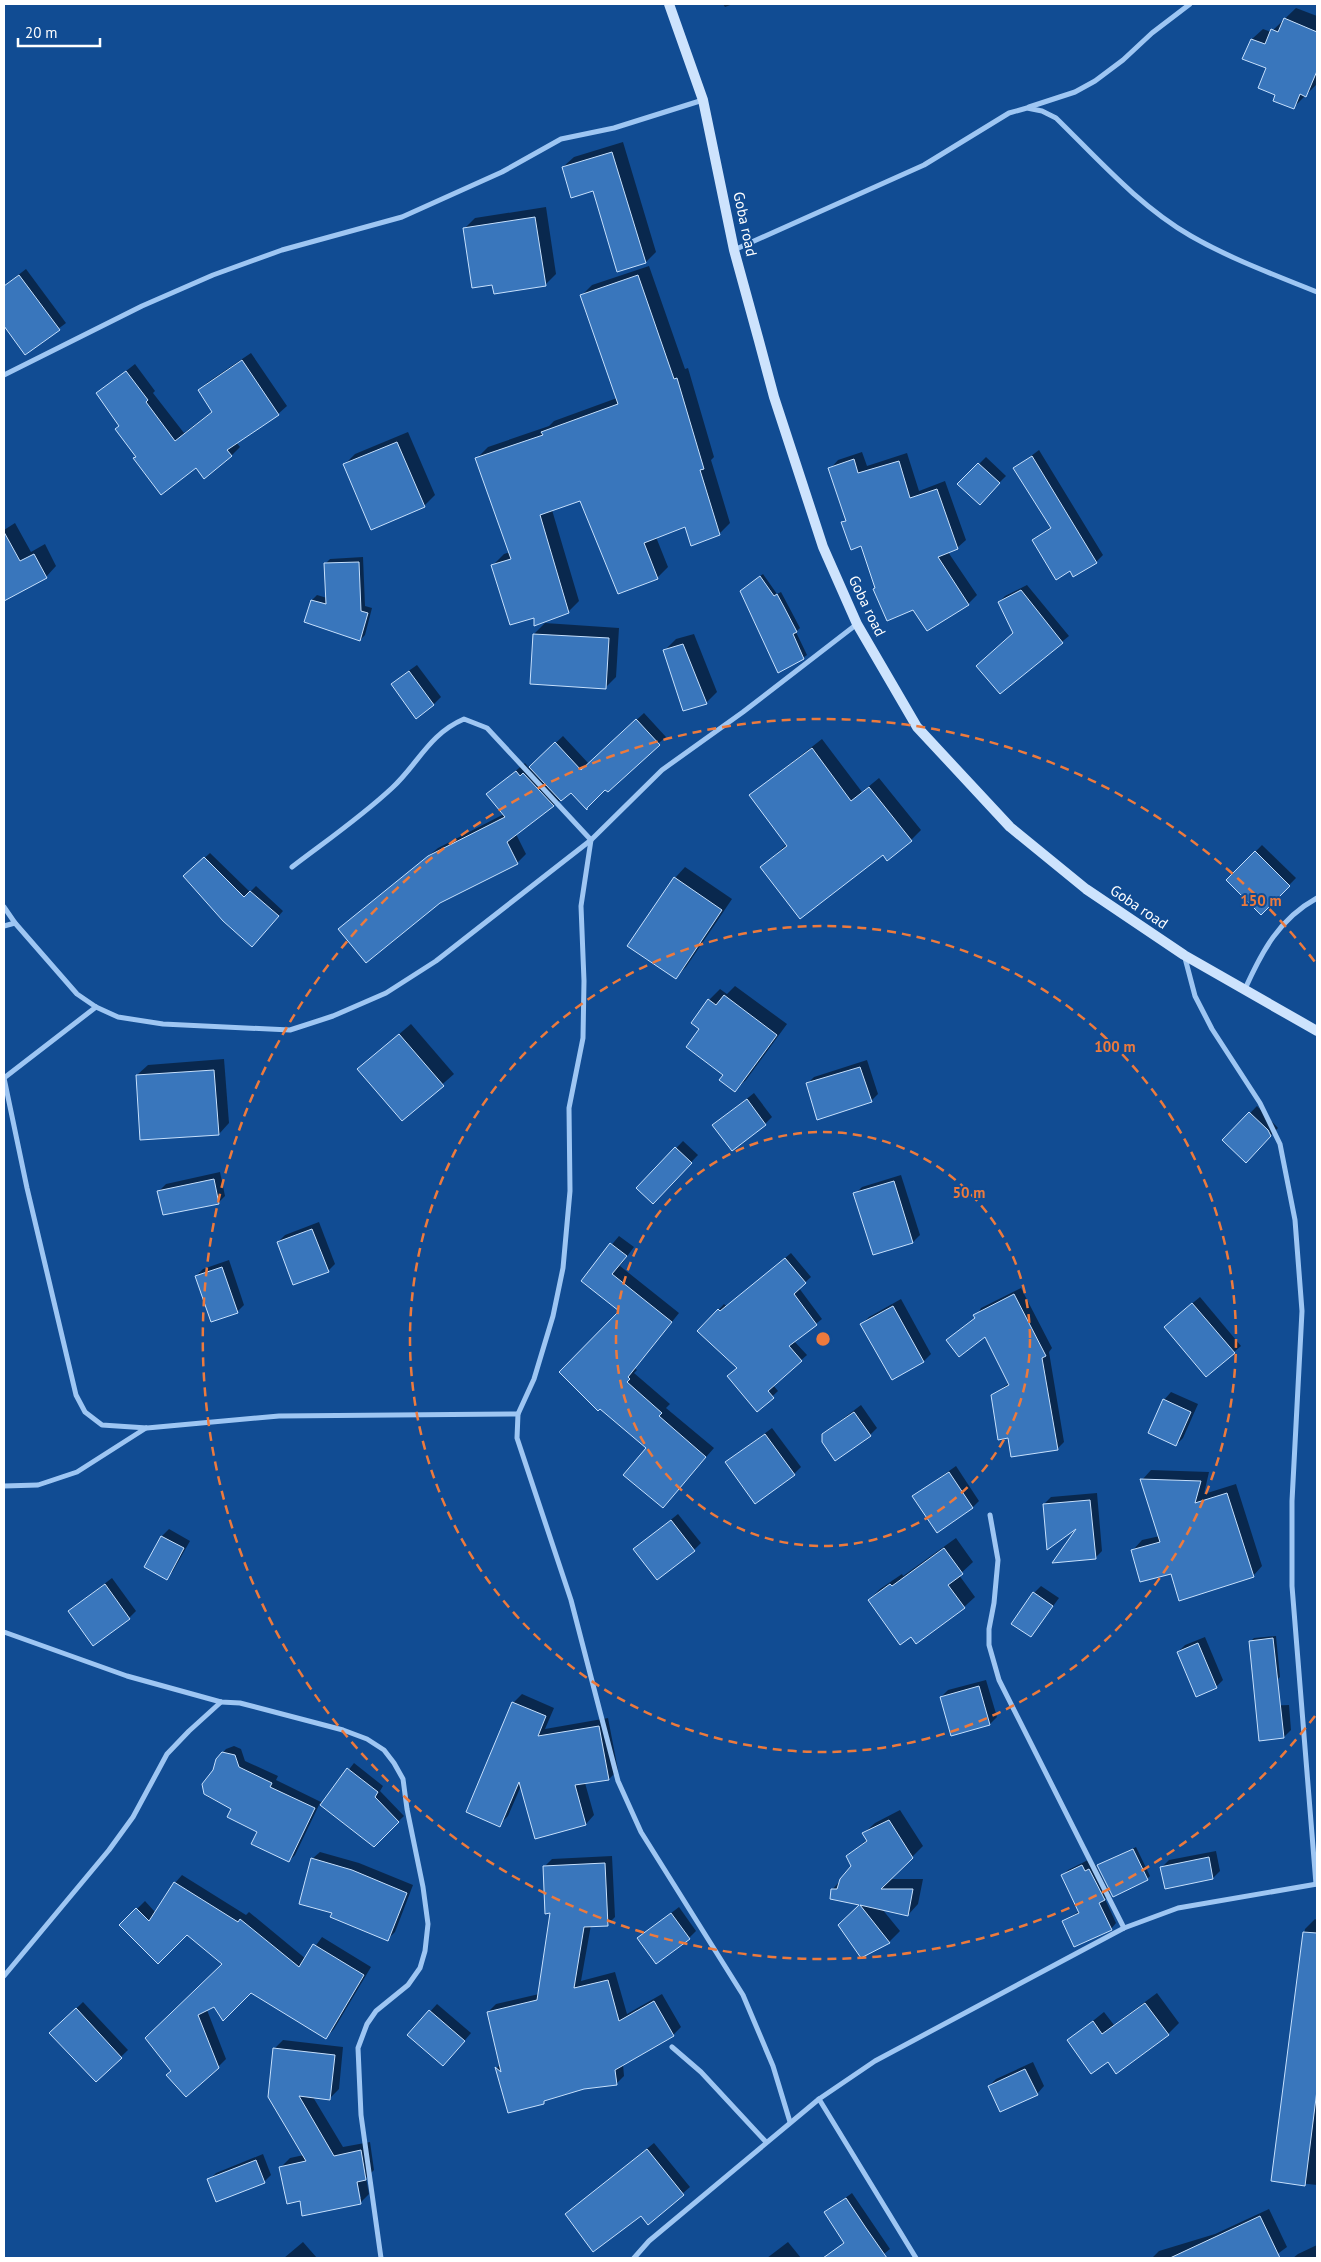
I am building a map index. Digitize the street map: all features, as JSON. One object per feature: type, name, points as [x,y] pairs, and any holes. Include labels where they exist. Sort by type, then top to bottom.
[{"type":"street","name":"Goba road","points":[[669,4],[703,100],[734,250],[774,397],[823,547],[857,624],[917,726],[1010,827],[1086,889],[1184,955],[1317,1031]]},
{"type":"street","points":[[734,250],[924,164],[1009,113],[1075,92],[1095,82],[1123,60],[1152,33],[1190,4]]},
{"type":"street","points":[[4,375],[142,306],[213,275],[282,250],[402,217],[502,172],[561,139],[614,128],[703,100]]},
{"type":"street","points":[[1027,108],[1042,111],[1056,118],[1126,187],[1189,235],[1220,252],[1317,292]]},
{"type":"street","points":[[4,907],[15,923],[77,994],[96,1007],[118,1016],[163,1024],[290,1030],[333,1016],[386,993],[436,961],[591,840],[662,770],[743,712],[857,624]]},
{"type":"street","points":[[292,867],[370,808],[395,786],[424,750],[447,726],[464,719],[486,728],[591,840]]},
{"type":"street","points":[[591,840],[580,906],[584,981],[583,1038],[569,1108],[570,1191],[563,1268],[553,1316],[534,1379],[518,1414],[517,1438],[572,1600],[618,1781],[641,1832],[743,1996],[773,2066],[790,2122]]},
{"type":"street","points":[[1245,989],[1261,952],[1279,929],[1307,904],[1317,898]]},
{"type":"street","points":[[4,926],[15,923]]},
{"type":"street","points":[[634,2258],[649,2241],[819,2098],[875,2061],[1124,1928],[1178,1908],[1317,1884],[1292,1586],[1292,1501],[1302,1311],[1295,1220],[1280,1144],[1260,1103],[1212,1029],[1199,1004],[1184,955]]},
{"type":"street","points":[[96,1007],[4,1078],[27,1188],[76,1395],[85,1412],[102,1425],[147,1428],[279,1416],[518,1414]]},
{"type":"street","points":[[4,1486],[38,1485],[77,1472],[147,1428]]},
{"type":"street","points":[[990,1515],[998,1560],[994,1603],[988,1629],[999,1680],[1124,1928]]},
{"type":"street","points":[[4,1632],[127,1676],[221,1702],[240,1703],[284,1714],[368,1739],[384,1750],[403,1779],[406,1809],[423,1886],[428,1924],[425,1951],[420,1968],[408,1985],[376,2011],[367,2024],[358,2048],[361,2115],[381,2258]]},
{"type":"street","points":[[4,1976],[110,1850],[134,1817],[167,1754],[221,1702]]},
{"type":"street","points":[[672,2047],[708,2079],[766,2142]]},
{"type":"street","points":[[819,2098],[916,2258]]},
{"type":"building","points":[[1284,18],[1317,32],[1317,71],[1306,97],[1300,94],[1294,109],[1273,101],[1275,95],[1258,88],[1266,68],[1242,59],[1251,39],[1265,44],[1271,29],[1278,32]]},
{"type":"building","points":[[612,152],[646,263],[617,272],[593,191],[571,198],[562,167]]},
{"type":"building","points":[[535,217],[546,286],[494,294],[492,285],[472,288],[463,228]]},
{"type":"building","points":[[19,275],[60,330],[25,355],[4,326],[4,286]]},
{"type":"building","points":[[638,275],[674,379],[677,378],[704,469],[700,470],[720,535],[691,546],[685,527],[644,543],[658,579],[618,594],[580,501],[540,515],[569,613],[534,626],[534,618],[510,625],[491,565],[511,559],[475,458],[543,435],[541,432],[618,404],[580,295]]},
{"type":"building","points":[[242,360],[279,415],[227,450],[232,456],[204,479],[196,468],[161,495],[133,458],[136,457],[115,429],[119,426],[96,393],[126,371],[175,441],[212,412],[198,390]]},
{"type":"building","points":[[397,442],[425,507],[371,530],[343,464]]},
{"type":"building","points":[[1032,456],[1097,563],[1073,577],[1070,571],[1056,580],[1032,540],[1051,528],[1013,468]]},
{"type":"building","points":[[854,459],[858,473],[899,461],[910,498],[937,489],[958,549],[938,557],[969,605],[927,631],[913,610],[887,621],[873,589],[875,588],[861,546],[851,550],[841,522],[846,521],[828,468]]},
{"type":"building","points":[[978,463],[1000,483],[980,505],[957,484]]},
{"type":"building","points":[[4,532],[20,561],[34,554],[47,578],[4,601]]},
{"type":"building","points":[[359,562],[361,611],[368,613],[360,641],[304,622],[311,600],[326,604],[324,563]]},
{"type":"building","points":[[760,576],[774,596],[777,594],[784,607],[797,632],[793,634],[804,659],[778,673],[740,591]]},
{"type":"building","points":[[1021,590],[1063,643],[1000,694],[976,666],[1013,633],[998,602]]},
{"type":"building","points":[[533,634],[609,638],[606,689],[530,684]]},
{"type":"building","points":[[683,644],[707,704],[683,711],[663,650]]},
{"type":"building","points":[[409,671],[434,705],[416,719],[391,684]]},
{"type":"building","points":[[636,719],[660,745],[608,792],[605,790],[587,810],[571,793],[561,801],[529,767],[555,742],[581,770]]},
{"type":"building","points":[[812,748],[851,801],[869,787],[912,841],[887,861],[883,855],[800,919],[760,867],[787,846],[749,795]]},
{"type":"building","points":[[516,771],[520,776],[523,773],[554,806],[507,842],[518,864],[440,903],[366,963],[338,929],[428,856],[505,817],[486,794]]},
{"type":"building","points":[[1255,851],[1290,886],[1261,915],[1226,880]]},
{"type":"building","points":[[204,857],[244,897],[250,891],[279,916],[252,947],[223,921],[183,876]]},
{"type":"building","points":[[674,877],[722,910],[676,979],[627,946]]},
{"type":"building","points":[[724,995],[777,1035],[735,1092],[719,1080],[723,1075],[686,1047],[699,1029],[691,1023],[708,999],[716,1005]]},
{"type":"building","points":[[399,1034],[444,1086],[402,1121],[357,1069]]},
{"type":"building","points":[[860,1067],[872,1102],[817,1120],[806,1083]]},
{"type":"building","points":[[214,1070],[219,1135],[140,1140],[136,1075]]},
{"type":"building","points":[[747,1099],[766,1125],[732,1151],[712,1125]]},
{"type":"building","points":[[1249,1112],[1268,1130],[1271,1136],[1246,1163],[1222,1140]]},
{"type":"building","points":[[675,1147],[692,1163],[653,1204],[636,1188]]},
{"type":"building","points":[[214,1179],[219,1204],[163,1215],[157,1191]]},
{"type":"building","points":[[894,1181],[913,1243],[873,1255],[853,1193]]},
{"type":"building","points":[[312,1229],[329,1272],[293,1285],[277,1242]]},
{"type":"building","points":[[610,1243],[627,1256],[612,1274],[672,1322],[628,1377],[630,1379],[627,1382],[662,1413],[659,1416],[706,1457],[663,1508],[623,1475],[646,1448],[600,1409],[598,1411],[559,1372],[619,1311],[581,1281]]},
{"type":"building","points":[[785,1258],[806,1283],[794,1294],[817,1325],[789,1346],[802,1361],[768,1391],[774,1398],[757,1412],[727,1376],[737,1368],[697,1331],[718,1309],[720,1311]]},
{"type":"building","points":[[222,1267],[238,1313],[211,1322],[195,1276]]},
{"type":"building","points":[[1014,1294],[1046,1356],[1042,1358],[1058,1450],[1011,1457],[1008,1438],[998,1440],[991,1395],[1009,1385],[985,1337],[959,1357],[946,1340],[975,1318],[973,1315]]},
{"type":"building","points":[[1192,1303],[1235,1353],[1206,1377],[1164,1327]]},
{"type":"building","points":[[893,1306],[924,1362],[892,1380],[860,1324]]},
{"type":"building","points":[[1163,1399],[1191,1412],[1176,1446],[1148,1433]]},
{"type":"building","points":[[854,1412],[871,1436],[835,1461],[822,1442],[822,1434]]},
{"type":"building","points":[[765,1434],[795,1475],[755,1504],[725,1462]]},
{"type":"building","points":[[949,1472],[973,1508],[937,1533],[912,1496]]},
{"type":"building","points":[[1140,1479],[1201,1481],[1195,1503],[1227,1493],[1254,1577],[1179,1601],[1171,1574],[1140,1582],[1131,1550],[1160,1542]]},
{"type":"building","points":[[1090,1500],[1096,1559],[1052,1563],[1076,1529],[1047,1550],[1043,1504]]},
{"type":"building","points":[[671,1520],[695,1551],[657,1580],[633,1549]]},
{"type":"building","points":[[161,1536],[184,1548],[167,1580],[144,1567]]},
{"type":"building","points":[[944,1548],[963,1574],[948,1585],[965,1608],[916,1644],[911,1637],[900,1645],[868,1600],[890,1584],[892,1586]]},
{"type":"building","points":[[105,1584],[130,1619],[93,1646],[68,1611]]},
{"type":"building","points":[[1033,1592],[1053,1606],[1031,1637],[1011,1624]]},
{"type":"building","points":[[1273,1638],[1284,1738],[1259,1741],[1249,1641]]},
{"type":"building","points":[[1198,1643],[1217,1688],[1196,1697],[1177,1652]]},
{"type":"building","points":[[979,1686],[990,1725],[951,1736],[940,1697]]},
{"type":"building","points":[[512,1702],[546,1716],[538,1736],[599,1726],[609,1780],[575,1785],[586,1825],[535,1839],[519,1782],[500,1827],[466,1812]]},
{"type":"building","points":[[222,1752],[235,1755],[239,1767],[272,1783],[270,1787],[315,1808],[289,1862],[251,1844],[257,1832],[227,1817],[231,1809],[204,1794],[202,1784],[213,1770],[216,1759]]},
{"type":"building","points":[[347,1768],[378,1792],[375,1797],[399,1822],[374,1847],[320,1805]]},
{"type":"building","points":[[889,1820],[913,1858],[881,1889],[913,1889],[908,1916],[860,1905],[890,1943],[861,1958],[838,1925],[859,1905],[830,1899],[831,1889],[837,1889],[840,1879],[851,1866],[846,1856],[867,1841],[862,1833]]},
{"type":"building","points":[[1133,1849],[1148,1880],[1113,1897],[1097,1865]]},
{"type":"building","points":[[1209,1857],[1213,1879],[1165,1889],[1160,1867]]},
{"type":"building","points":[[311,1858],[352,1870],[407,1893],[388,1941],[330,1917],[332,1913],[299,1904]]},
{"type":"building","points":[[605,1863],[608,1926],[584,1927],[574,1988],[608,1980],[619,2021],[654,2001],[674,2036],[615,2070],[617,2085],[584,2089],[544,2101],[544,2104],[508,2113],[495,2067],[501,2072],[487,2012],[537,2000],[550,1913],[545,1914],[543,1866]]},
{"type":"building","points":[[1082,1865],[1085,1871],[1089,1869],[1105,1900],[1099,1903],[1112,1930],[1074,1947],[1062,1921],[1079,1913],[1061,1875]]},
{"type":"building","points":[[174,1882],[238,1922],[240,1919],[299,1967],[313,1944],[364,1975],[326,2039],[251,1993],[223,2021],[214,2007],[198,2015],[219,2068],[186,2097],[166,2075],[171,2071],[145,2038],[222,1964],[187,1935],[158,1964],[119,1925],[136,1908],[149,1921]]},
{"type":"building","points":[[671,1913],[690,1939],[656,1964],[637,1938]]},
{"type":"building","points":[[1303,1932],[1317,1933],[1317,2090],[1305,2186],[1271,2181]]},
{"type":"building","points":[[1145,2003],[1169,2035],[1116,2074],[1108,2062],[1091,2074],[1067,2040],[1093,2021],[1102,2034]]},
{"type":"building","points":[[76,2008],[122,2058],[96,2082],[49,2033]]},
{"type":"building","points":[[429,2010],[465,2041],[443,2066],[407,2035]]},
{"type":"building","points":[[273,2048],[335,2055],[330,2100],[299,2096],[334,2156],[361,2150],[366,2180],[357,2182],[361,2204],[302,2216],[300,2201],[287,2204],[279,2167],[306,2161],[268,2097]]},
{"type":"building","points":[[1025,2069],[1038,2095],[1000,2112],[988,2086]]},
{"type":"building","points":[[647,2149],[684,2195],[648,2225],[641,2216],[593,2252],[565,2214]]},
{"type":"building","points":[[256,2160],[265,2183],[216,2202],[207,2179]]},
{"type":"building","points":[[846,2198],[887,2258],[823,2258],[844,2243],[824,2212]]},
{"type":"building","points":[[1260,2216],[1280,2258],[1170,2258]]}]
